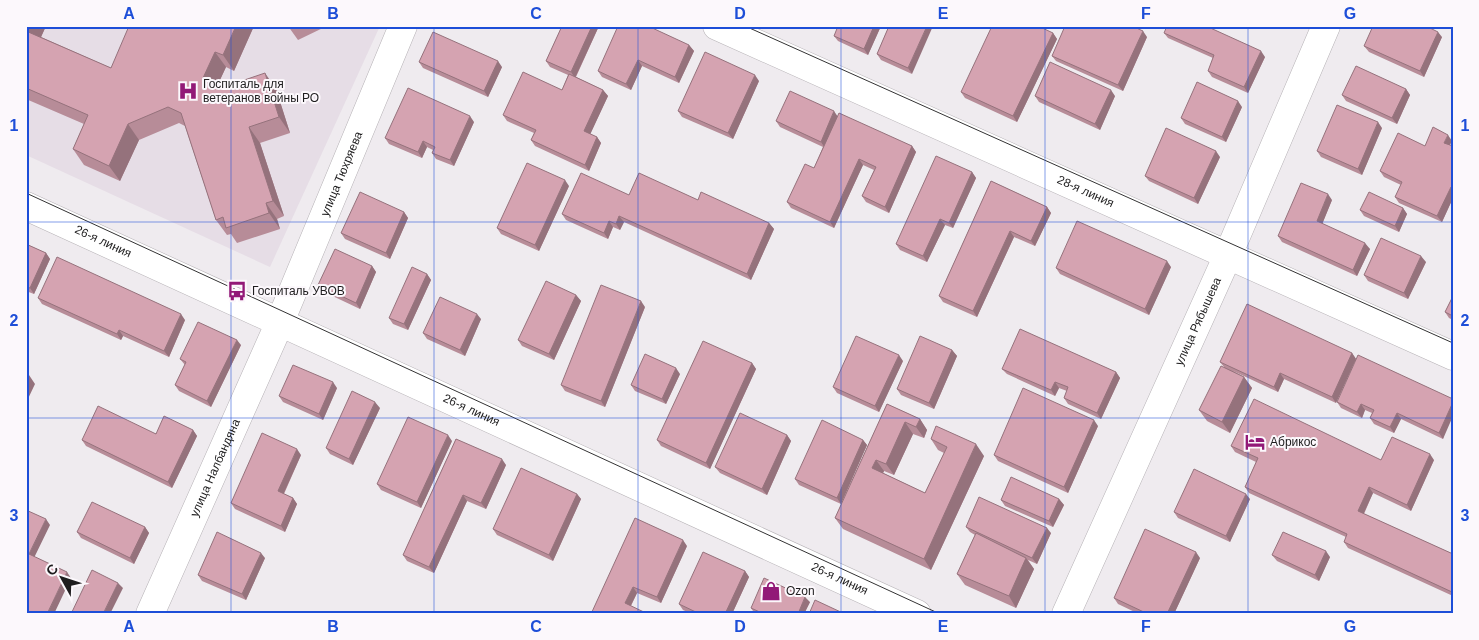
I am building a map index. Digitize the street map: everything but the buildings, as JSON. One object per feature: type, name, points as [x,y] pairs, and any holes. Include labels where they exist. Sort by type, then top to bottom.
[{"type":"street","name":"улица Тюхряева","points":[[280,322],[403,26]]},
{"type":"street","name":"28-я линия","points":[[717,26],[1453,356]]},
{"type":"street","name":"улица Рябышева","points":[[1066,614],[1228,255],[1326,26]]},
{"type":"street","name":"26-я линия","points":[[26,206],[917,614]]},
{"type":"street","name":"улица Налбандяна","points":[[150,614],[280,322]]},
{"type":"shaded area","name":"Госпиталь для ветеранов войны РО","points":[[26,26],[380,26],[270,267],[26,155]]},
{"type":"tram line","points":[[745,26],[1453,343]]},
{"type":"tram line","points":[[26,193],[940,614]]},
{"type":"place","name":"Госпиталь для ветеранов войны РО","points":[[188,91]]},
{"type":"place","name":"Госпиталь УВОВ","points":[[237,291]]},
{"type":"place","name":"Абрикос","points":[[1255,442]]},
{"type":"place","name":"Ozon","points":[[771,591]]}]
